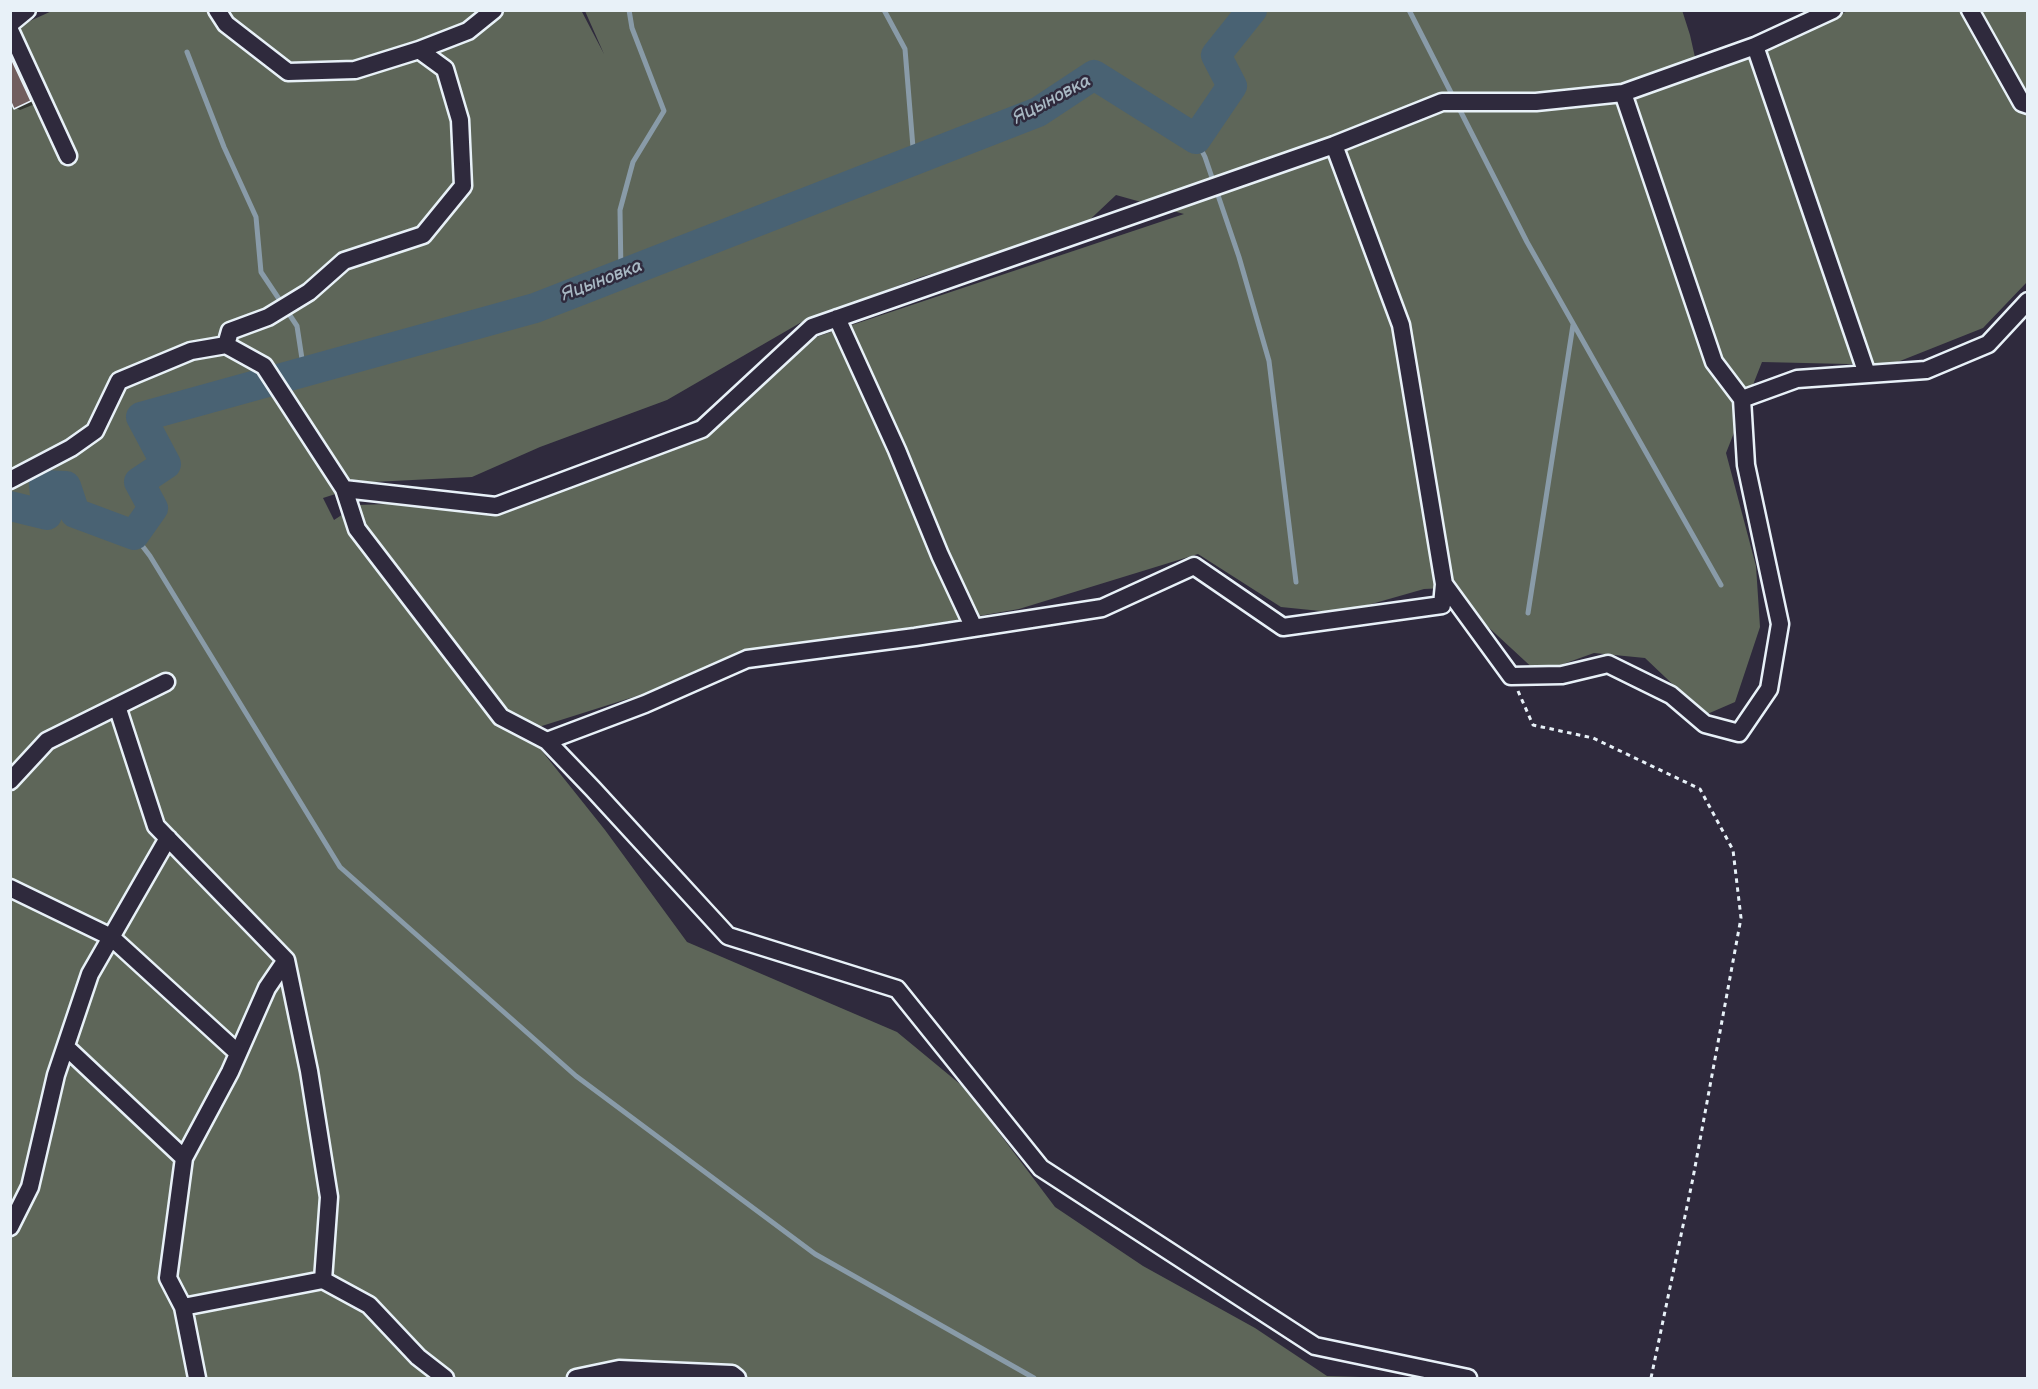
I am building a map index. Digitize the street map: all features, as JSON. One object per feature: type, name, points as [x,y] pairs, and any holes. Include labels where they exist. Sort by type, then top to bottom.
[{"type":"lane","points":[[10,24],[27,10]]},
{"type":"lane","points":[[217,10],[226,24],[288,72],[355,70],[419,50],[468,31],[494,10]]},
{"type":"lane","points":[[344,489],[496,506],[702,429],[812,327],[1334,146],[1444,102],[1536,102],[1623,93],[1755,46],[1833,10]]},
{"type":"lane","points":[[1970,10],[2022,103],[2028,105]]},
{"type":"lane","points":[[10,30],[68,156]]},
{"type":"lane","points":[[1755,46],[1867,374]]},
{"type":"lane","points":[[226,345],[230,331],[294,302],[344,261],[423,235],[463,186],[460,120],[445,69],[419,50]]},
{"type":"lane","points":[[1444,584],[1511,676],[1562,675],[1608,664],[1671,695],[1706,723],[1739,733],[1769,689],[1780,624],[1746,465],[1742,399],[1714,362],[1623,93]]},
{"type":"lane","points":[[547,741],[645,704],[747,659],[1102,609],[1194,566],[1283,627],[1442,605],[1444,584],[1401,325],[1334,146]]},
{"type":"lane","points":[[1742,399],[1797,379],[1926,370],[1988,344],[2028,301]]},
{"type":"lane","points":[[837,318],[974,628]]},
{"type":"lane","points":[[10,480],[71,448],[95,432],[119,381],[191,351],[226,345],[264,366],[344,489],[357,529],[501,717],[547,741],[728,936],[897,989],[1041,1168],[1315,1346],[1468,1378]]},
{"type":"lane","points":[[10,781],[47,741],[166,682]]},
{"type":"lane","points":[[117,706],[156,826],[286,960],[309,1071],[329,1197],[323,1280]]},
{"type":"lane","points":[[10,1227],[30,1186],[56,1075],[90,974],[168,838]]},
{"type":"lane","points":[[10,888],[111,938],[238,1053]]},
{"type":"lane","points":[[197,1378],[183,1307],[168,1278],[184,1158],[238,1053],[267,988],[286,960]]},
{"type":"lane","points":[[66,1047],[184,1158]]},
{"type":"lane","points":[[183,1307],[323,1280],[369,1305],[418,1357],[445,1378]]},
{"type":"lane","points":[[576,1378],[619,1368],[732,1374],[737,1378]]},
{"type":"path","points":[[1511,676],[1533,725],[1593,738],[1700,789],[1732,850],[1741,918],[1693,1178],[1652,1378]]},
{"type":"green space","points":[[54,10],[581,10],[604,54],[585,11],[1682,10],[1699,75],[1848,11],[2027,11],[2027,282],[1983,328],[1890,365],[1762,362],[1726,453],[1756,566],[1760,627],[1735,702],[1705,715],[1645,658],[1594,653],[1538,673],[1446,588],[1424,589],[1340,613],[1281,607],[1198,554],[1019,609],[927,625],[772,647],[662,688],[526,731],[605,830],[687,942],[897,1032],[966,1089],[1055,1207],[1143,1266],[1255,1328],[1327,1376],[1394,1378],[11,1378],[10,30]],"holes":[[[1116,195],[1184,214],[813,338],[719,409],[603,463],[480,501],[357,505],[334,520],[323,498],[373,482],[472,477],[540,447],[667,400],[800,323],[921,277],[1080,229]]]},
{"type":"building","points":[[10,56],[31,101],[14,109],[10,100]]},
{"type":"waterway","points":[[621,274],[620,210],[633,162],[664,111],[632,28],[629,10]]},
{"type":"waterway","points":[[884,10],[905,49],[914,160]]},
{"type":"waterway","name":"Яцыновка","points":[[10,506],[47,515],[44,485],[66,486],[75,513],[134,535],[153,508],[139,482],[166,464],[141,417],[535,308],[1038,112],[1094,75],[1196,139],[1232,86],[1216,55],[1252,10]]},
{"type":"waterway","points":[[1409,10],[1527,242],[1721,585]]},
{"type":"waterway","points":[[187,52],[224,147],[256,217],[261,272],[297,326],[304,372]]},
{"type":"waterway","points":[[1196,139],[1205,157],[1239,257],[1269,361],[1296,582]]},
{"type":"waterway","points":[[1528,613],[1573,325]]},
{"type":"waterway","points":[[134,535],[150,556],[340,867],[576,1076],[815,1254],[1034,1378]]}]
